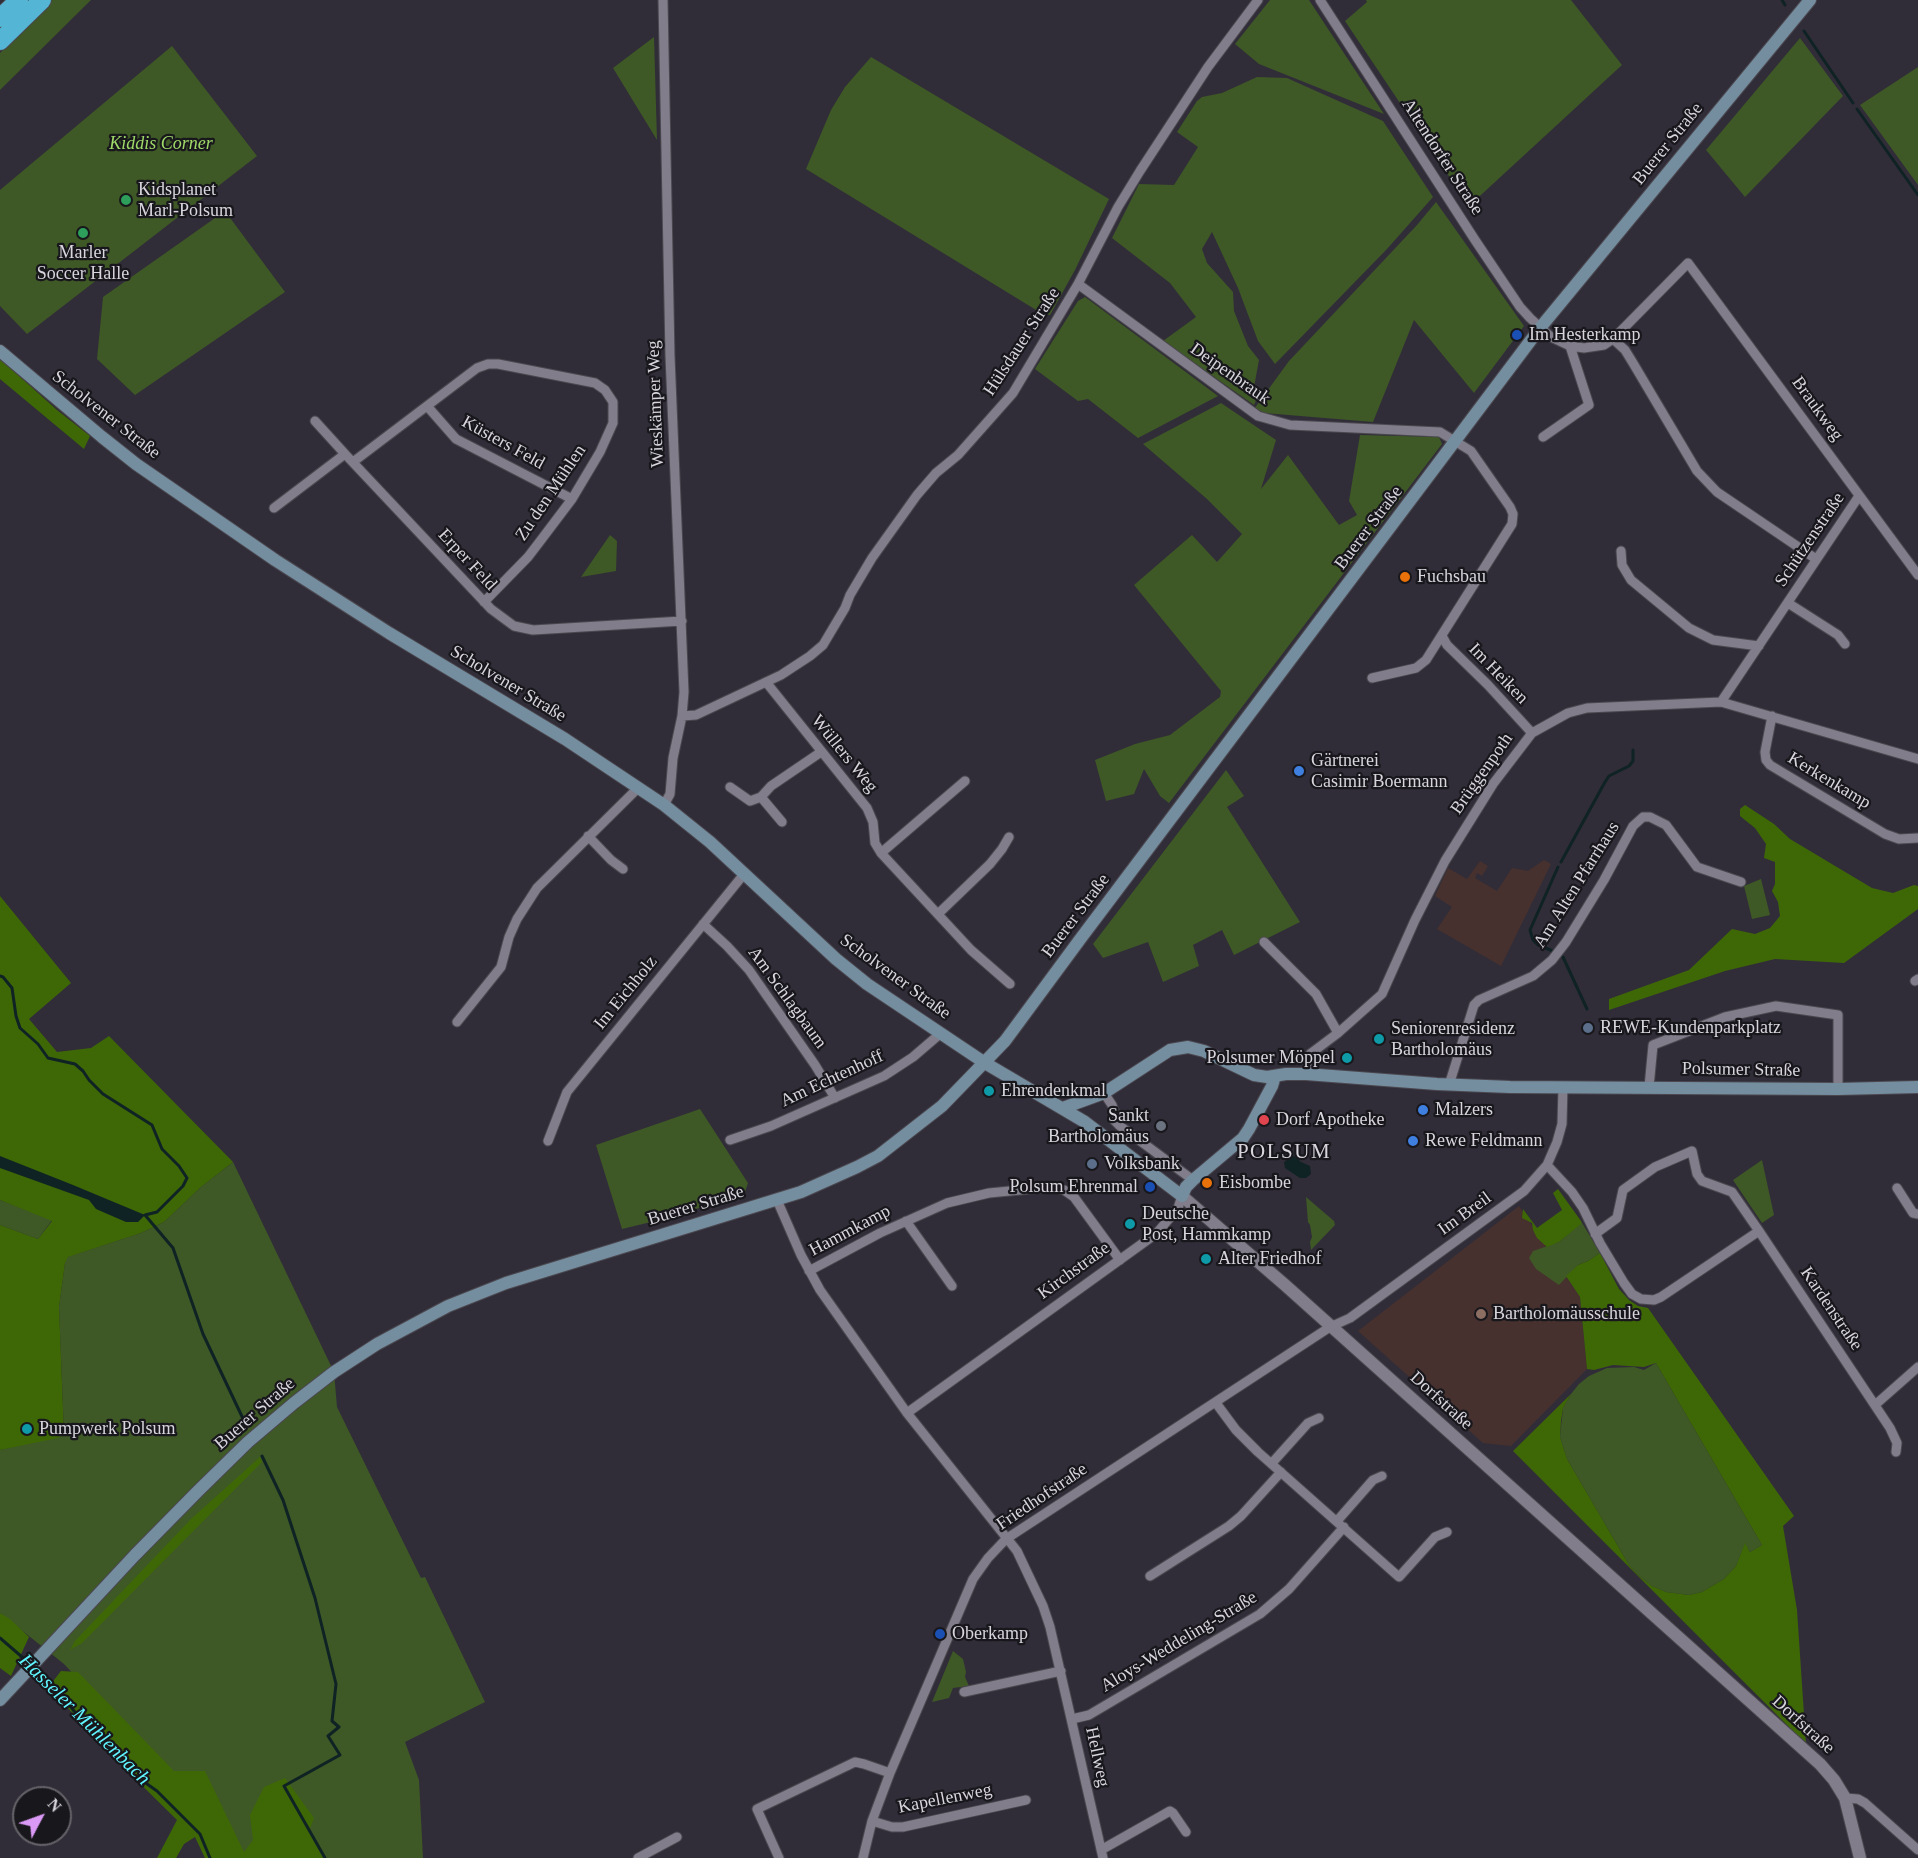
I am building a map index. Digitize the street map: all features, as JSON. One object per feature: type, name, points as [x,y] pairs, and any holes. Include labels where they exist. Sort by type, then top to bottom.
[{"type":"highway","points":[[0,18],[19,0]]},
{"type":"highway","points":[[0,41],[42,0]]},
{"type":"main road","name":"Buerer Straße","points":[[0,1701],[135,1555],[198,1491],[248,1442],[334,1372],[414,1323],[448,1306],[506,1283],[777,1200],[824,1182],[878,1156],[942,1106],[1005,1041],[1540,328],[1810,0]]},
{"type":"main road","name":"Scholvener Straße","points":[[0,351],[110,444],[275,560],[389,633],[565,739],[664,805],[710,842],[836,959],[867,984],[985,1063]]},
{"type":"main road","name":"Polsumer Straße","points":[[1063,1108],[1104,1093],[1164,1053],[1182,1047],[1197,1048],[1254,1075],[1267,1077],[1306,1074],[1449,1085],[1563,1087],[1838,1089],[1918,1087]]},
{"type":"main road","name":"Dorfstraße","points":[[985,1063],[1085,1122],[1182,1196]]},
{"type":"main road","name":"Kirchstraße","points":[[1182,1196],[1186,1187],[1193,1180],[1250,1129],[1275,1076]]},
{"type":"street","name":"Wieskämper Weg","points":[[663,0],[671,372],[684,692],[682,716],[673,758],[670,794],[664,805]]},
{"type":"street","name":"Hülsdauer Straße","points":[[682,716],[696,715],[766,682],[800,663],[823,645],[850,595],[879,549],[936,473],[958,455],[1013,393],[1078,284],[1118,207],[1140,171],[1208,67],[1258,0]]},
{"type":"street","name":"Altendorfer Straße","points":[[1320,0],[1513,298],[1540,328]]},
{"type":"street","name":"Braukweg","points":[[1613,339],[1688,263],[1918,575]]},
{"type":"street","name":"Deipenbrauk","points":[[1078,284],[1258,416],[1290,425],[1433,431],[1440,432],[1456,441]]},
{"type":"street","points":[[1540,328],[1551,337],[1570,346],[1584,348],[1604,345],[1613,339],[1625,350],[1697,471],[1718,492],[1816,559]]},
{"type":"street","points":[[1543,437],[1589,405],[1570,346]]},
{"type":"street","name":"Zu den Mühlen","points":[[353,462],[477,368],[488,363],[595,383],[605,390],[613,402],[613,423],[600,452],[572,499],[528,557],[484,602]]},
{"type":"street","name":"Küsters Feld","points":[[427,405],[456,439],[572,499]]},
{"type":"street","name":"Erper Feld","points":[[315,421],[484,602],[514,626],[533,630],[682,621]]},
{"type":"street","points":[[1372,678],[1416,668],[1426,660],[1512,524],[1513,514],[1510,507],[1471,451],[1456,441]]},
{"type":"street","points":[[274,508],[345,454]]},
{"type":"street","name":"Schützenstraße","points":[[1721,702],[1859,496]]},
{"type":"street","points":[[1621,551],[1622,565],[1631,580],[1689,628],[1713,640],[1759,646]]},
{"type":"street","name":"Schützenstraße","points":[[1788,603],[1838,635],[1845,644]]},
{"type":"street","name":"Im Heiken","points":[[1442,636],[1447,645],[1532,733]]},
{"type":"street","name":"Wüllers Weg","points":[[766,682],[867,808],[873,822],[875,843],[881,853],[971,950],[1010,984]]},
{"type":"street","name":"Brüggenpoth","points":[[1306,1074],[1310,1054],[1382,994],[1415,920],[1445,861],[1491,786],[1532,733],[1568,714],[1587,708],[1721,702],[1918,759]]},
{"type":"street","name":"Kerkenkamp","points":[[1772,716],[1765,752],[1766,760],[1770,765],[1885,834],[1899,839],[1918,838]]},
{"type":"street","points":[[730,787],[750,801],[761,797],[771,786],[821,752]]},
{"type":"street","points":[[881,853],[965,781]]},
{"type":"street","points":[[457,1022],[501,967],[509,937],[517,919],[537,888],[639,787]]},
{"type":"street","points":[[761,797],[782,822]]},
{"type":"street","name":"Am Alten Pfarrhaus","points":[[1449,1085],[1474,1005],[1479,1000],[1533,976],[1552,960],[1566,942],[1601,885],[1633,826],[1643,817],[1650,817],[1666,825],[1697,867],[1741,882]]},
{"type":"street","points":[[588,836],[623,869]]},
{"type":"street","points":[[938,914],[990,864],[1009,837]]},
{"type":"street","name":"Im Eichholz","points":[[548,1141],[567,1092],[744,874]]},
{"type":"street","name":"Am Schlagbaum","points":[[703,924],[749,970],[815,1065],[835,1098]]},
{"type":"street","points":[[1264,942],[1316,993],[1338,1033]]},
{"type":"street","points":[[1649,1087],[1653,1045],[1725,1017],[1776,1006],[1838,1015],[1838,1089]]},
{"type":"street","name":"Am Echtenhoff","points":[[729,1140],[771,1126],[884,1076],[913,1057],[941,1034]]},
{"type":"street","name":"Im Breil","points":[[1330,1327],[1350,1318],[1517,1197],[1531,1184],[1547,1165],[1557,1142],[1562,1124],[1563,1087]]},
{"type":"street","points":[[1104,1093],[1115,1113],[1114,1120],[1120,1126],[1193,1180]]},
{"type":"street","name":"Kardenstraße","points":[[1595,1234],[1617,1218],[1623,1190],[1655,1167],[1692,1151],[1697,1174],[1702,1181],[1732,1192],[1759,1231],[1890,1428],[1898,1443],[1896,1452]]},
{"type":"street","points":[[1547,1165],[1572,1192],[1624,1284],[1632,1294],[1641,1299],[1654,1300],[1668,1293],[1759,1231]]},
{"type":"street","name":"Hammkamp","points":[[810,1271],[906,1221],[947,1203],[968,1197],[1051,1187],[1064,1190],[1074,1197],[1120,1260]]},
{"type":"street","points":[[1897,1188],[1913,1213],[1918,1214]]},
{"type":"street","name":"Kirchstraße","points":[[907,1413],[1157,1233],[1178,1208],[1182,1196]]},
{"type":"street","name":"Dorfstraße","points":[[1182,1196],[1285,1285],[1827,1771],[1845,1798],[1860,1858]]},
{"type":"street","points":[[777,1200],[810,1271],[850,1333],[907,1413],[1006,1539]]},
{"type":"street","name":"Hammkamp","points":[[906,1221],[952,1286]]},
{"type":"street","name":"Friedhofstraße","points":[[863,1858],[872,1821],[890,1773],[973,1579],[988,1558],[1006,1539],[1330,1327]]},
{"type":"street","points":[[1875,1405],[1918,1367]]},
{"type":"street","points":[[1216,1403],[1236,1430],[1399,1577],[1435,1538],[1447,1532]]},
{"type":"street","points":[[1272,1463],[1308,1422],[1318,1418]]},
{"type":"street","points":[[1150,1576],[1234,1522],[1281,1472]]},
{"type":"street","name":"Aloys-Weddeling-Straße","points":[[1072,1719],[1089,1715],[1100,1709],[1260,1614],[1289,1589],[1373,1480],[1382,1476]]},
{"type":"street","name":"Hellweg","points":[[1006,1539],[1017,1551],[1043,1606],[1050,1627],[1102,1854],[1170,1811],[1186,1832]]},
{"type":"street","points":[[964,1692],[1060,1671]]},
{"type":"street","points":[[779,1858],[757,1809],[855,1762],[890,1773]]},
{"type":"street","points":[[1845,1798],[1858,1799],[1865,1803],[1918,1850]]},
{"type":"street","name":"Kapellenweg","points":[[872,1821],[892,1827],[903,1827],[1026,1800]]},
{"type":"street","points":[[638,1858],[677,1837]]},
{"type":"shaded area","points":[[1544,860],[1551,864],[1501,966],[1437,929],[1452,907],[1435,896],[1448,868],[1467,879],[1480,861],[1488,866],[1482,876],[1477,873],[1475,878],[1497,891],[1512,868],[1528,871]]},
{"type":"shaded area","points":[[0,1156],[145,1215],[138,1222],[126,1222],[96,1209],[89,1200],[0,1168]]},
{"type":"shaded area","points":[[1294,1156],[1310,1166],[1311,1174],[1306,1178],[1300,1178],[1285,1168],[1284,1162]]},
{"type":"shaded area","name":"Bartholomäusschule","points":[[1519,1206],[1580,1297],[1587,1369],[1511,1446],[1483,1443],[1358,1331]]},
{"type":"green space","points":[[52,0],[91,0],[0,90],[0,53]]},
{"type":"green space","points":[[1270,0],[1309,0],[1384,114],[1259,64],[1235,44]]},
{"type":"green space","points":[[1366,0],[1571,0],[1622,65],[1469,206],[1345,21],[1367,2]]},
{"type":"green space","points":[[654,37],[657,140],[613,68]]},
{"type":"green space","points":[[1800,38],[1843,96],[1745,197],[1706,150]]},
{"type":"green space","name":"Kiddis Corner","points":[[172,46],[257,156],[27,334],[0,306],[0,190]]},
{"type":"green space","points":[[871,57],[1109,199],[1075,270],[1050,315],[1041,313],[806,169],[831,110],[845,87]]},
{"type":"green space","points":[[1918,67],[1918,185],[1860,105]]},
{"type":"green space","points":[[1257,77],[1287,78],[1383,121],[1433,197],[1387,249],[1275,364],[1258,341],[1238,288],[1212,232],[1202,249],[1207,263],[1233,292],[1234,311],[1248,346],[1259,360],[1254,387],[1260,392],[1254,405],[1163,341],[1196,317],[1170,283],[1112,238],[1139,184],[1174,185],[1198,147],[1177,132],[1197,101],[1202,97],[1222,93]]},
{"type":"green space","points":[[1436,202],[1524,326],[1474,393],[1414,320],[1373,422],[1264,413],[1254,409],[1289,361]]},
{"type":"green space","points":[[225,211],[285,292],[135,395],[97,359],[103,297]]},
{"type":"green space","points":[[1085,297],[1218,396],[1138,438],[1088,399],[1078,401],[1035,369],[1078,301]]},
{"type":"green space","points":[[0,359],[90,436],[84,449],[0,379]]},
{"type":"green space","points":[[1221,403],[1276,440],[1261,489],[1288,455],[1339,525],[1357,515],[1349,501],[1360,435],[1439,437],[1442,444],[1169,803],[1160,796],[1144,769],[1134,794],[1106,801],[1095,760],[1135,744],[1170,735],[1220,697],[1221,691],[1134,585],[1192,535],[1217,562],[1242,534],[1207,499],[1143,444]]},
{"type":"green space","points":[[610,535],[617,541],[616,571],[581,577]]},
{"type":"green space","points":[[1226,770],[1244,796],[1227,807],[1300,922],[1234,955],[1222,930],[1193,945],[1199,966],[1163,982],[1148,942],[1103,958],[1093,944]]},
{"type":"green space","points":[[1745,805],[1774,824],[1790,839],[1872,888],[1893,893],[1914,885],[1918,886],[1918,909],[1844,963],[1775,959],[1725,971],[1609,1010],[1609,999],[1689,970],[1732,929],[1755,934],[1770,928],[1780,916],[1778,902],[1772,891],[1775,884],[1775,862],[1764,858],[1766,844],[1755,828],[1740,816],[1740,809]]},
{"type":"green space","points":[[1761,879],[1770,915],[1752,919],[1744,886]]},
{"type":"green space","points":[[0,896],[71,983],[29,1019],[57,1052],[91,1048],[109,1036],[233,1162],[201,1187],[164,1222],[141,1233],[68,1257],[65,1263],[59,1307],[64,1434],[58,1438],[0,1450],[0,1225],[38,1239],[52,1221],[0,1200]]},
{"type":"green space","points":[[700,1109],[748,1183],[744,1195],[622,1229],[596,1145]]},
{"type":"green space","points":[[1762,1160],[1774,1215],[1762,1223],[1733,1180]]},
{"type":"green space","points":[[233,1162],[334,1372],[337,1407],[421,1578],[425,1577],[485,1702],[405,1742],[419,1780],[423,1858],[231,1858],[170,1778],[64,1664],[0,1613],[0,1450],[64,1434],[59,1307],[67,1257],[141,1233],[164,1222],[201,1187]]},
{"type":"green space","points":[[1558,1189],[1581,1224],[1559,1242],[1547,1247],[1537,1238],[1532,1223],[1522,1218],[1523,1209],[1537,1228],[1562,1210],[1553,1193]]},
{"type":"green space","points":[[1306,1197],[1334,1221],[1335,1225],[1311,1250],[1312,1237]]},
{"type":"green space","points":[[0,1200],[52,1220],[38,1239],[0,1225]]},
{"type":"green space","points":[[1581,1221],[1600,1253],[1578,1265],[1559,1285],[1536,1269],[1529,1258],[1533,1251],[1559,1242]]},
{"type":"green space","points":[[1600,1253],[1619,1289],[1638,1306],[1648,1308],[1794,1516],[1783,1526],[1797,1610],[1806,1744],[1513,1451],[1571,1394],[1563,1408],[1560,1437],[1567,1459],[1629,1565],[1652,1586],[1666,1592],[1689,1595],[1702,1592],[1724,1579],[1736,1566],[1745,1543],[1750,1552],[1762,1545],[1656,1363],[1644,1367],[1613,1365],[1594,1370],[1587,1369],[1580,1297],[1566,1276],[1578,1265]]},
{"type":"green space","points":[[1656,1363],[1762,1545],[1750,1552],[1745,1544],[1736,1566],[1724,1579],[1702,1592],[1689,1595],[1666,1592],[1652,1586],[1629,1565],[1567,1459],[1560,1437],[1563,1408],[1579,1384],[1589,1376],[1607,1368],[1634,1367],[1644,1370]]},
{"type":"green space","points":[[260,1457],[262,1462],[82,1643],[70,1650],[75,1641],[191,1519]]},
{"type":"green space","points":[[0,1613],[29,1637],[11,1676],[0,1668]]},
{"type":"green space","points":[[953,1651],[963,1659],[965,1677],[969,1686],[953,1688],[949,1698],[932,1702]]},
{"type":"green space","points":[[61,1671],[78,1672],[174,1771],[205,1771],[244,1852],[253,1840],[250,1815],[264,1787],[285,1778],[314,1818],[309,1831],[321,1848],[323,1858],[205,1858],[195,1837],[184,1844],[176,1858],[157,1858],[177,1820],[47,1689]]},
{"type":"waterway","points":[[1782,0],[1785,5]]},
{"type":"waterway","points":[[1804,31],[1853,103]]},
{"type":"waterway","points":[[1857,109],[1918,195]]},
{"type":"waterway","points":[[1561,862],[1605,782],[1609,776],[1629,766],[1633,761],[1633,750]]},
{"type":"waterway","points":[[1553,951],[1538,945],[1533,940],[1530,930],[1558,867]]},
{"type":"waterway","points":[[1563,957],[1587,1009]]},
{"type":"waterway","points":[[0,976],[12,988],[20,1028],[38,1044],[48,1058],[75,1064],[103,1094],[152,1125],[162,1149],[187,1178],[183,1186],[157,1212],[145,1215],[173,1248],[203,1334],[246,1425]]},
{"type":"waterway","points":[[262,1456],[283,1500],[315,1598],[336,1684],[332,1721],[339,1727],[328,1736],[340,1755],[284,1786],[325,1858]]},
{"type":"waterway","name":"Hasseler Mühlenbach","points":[[0,1638],[29,1663]]},
{"type":"waterway","name":"Hasseler Mühlenbach","points":[[34,1668],[104,1739],[130,1772],[157,1791],[200,1834],[210,1858]]},
{"type":"place","name":"Kidsplanet Marl-Polsum","points":[[126,200]]},
{"type":"place","name":"Marler Soccer Halle","points":[[83,233]]},
{"type":"place","name":"Im Hesterkamp","points":[[1517,335]]},
{"type":"place","name":"Fuchsbau","points":[[1405,577]]},
{"type":"place","name":"Gärtnerei Casimir Boermann","points":[[1299,771]]},
{"type":"place","name":"REWE-Kundenparkplatz","points":[[1588,1028]]},
{"type":"place","name":"Seniorenresidenz Bartholomäus","points":[[1379,1039]]},
{"type":"place","name":"Polsumer Möppel","points":[[1347,1058]]},
{"type":"place","name":"Ehrendenkmal","points":[[989,1091]]},
{"type":"place","name":"Malzers","points":[[1423,1110]]},
{"type":"place","name":"Dorf Apotheke","points":[[1264,1120]]},
{"type":"place","name":"Sankt Bartholomäus","points":[[1161,1126]]},
{"type":"place","name":"Rewe Feldmann","points":[[1413,1141]]},
{"type":"place","name":"Volksbank","points":[[1092,1164]]},
{"type":"place","name":"Eisbombe","points":[[1207,1183]]},
{"type":"place","name":"Polsum Ehrenmal","points":[[1150,1187]]},
{"type":"place","name":"Deutsche Post, Hammkamp","points":[[1130,1224]]},
{"type":"place","name":"Alter Friedhof","points":[[1206,1259]]},
{"type":"place","name":"Bartholomäusschule","points":[[1481,1314]]},
{"type":"place","name":"Pumpwerk Polsum","points":[[27,1429]]},
{"type":"place","name":"Oberkamp","points":[[940,1634]]},
{"type":"district","name":"POLSUM","points":[[1284,1152]]}]
